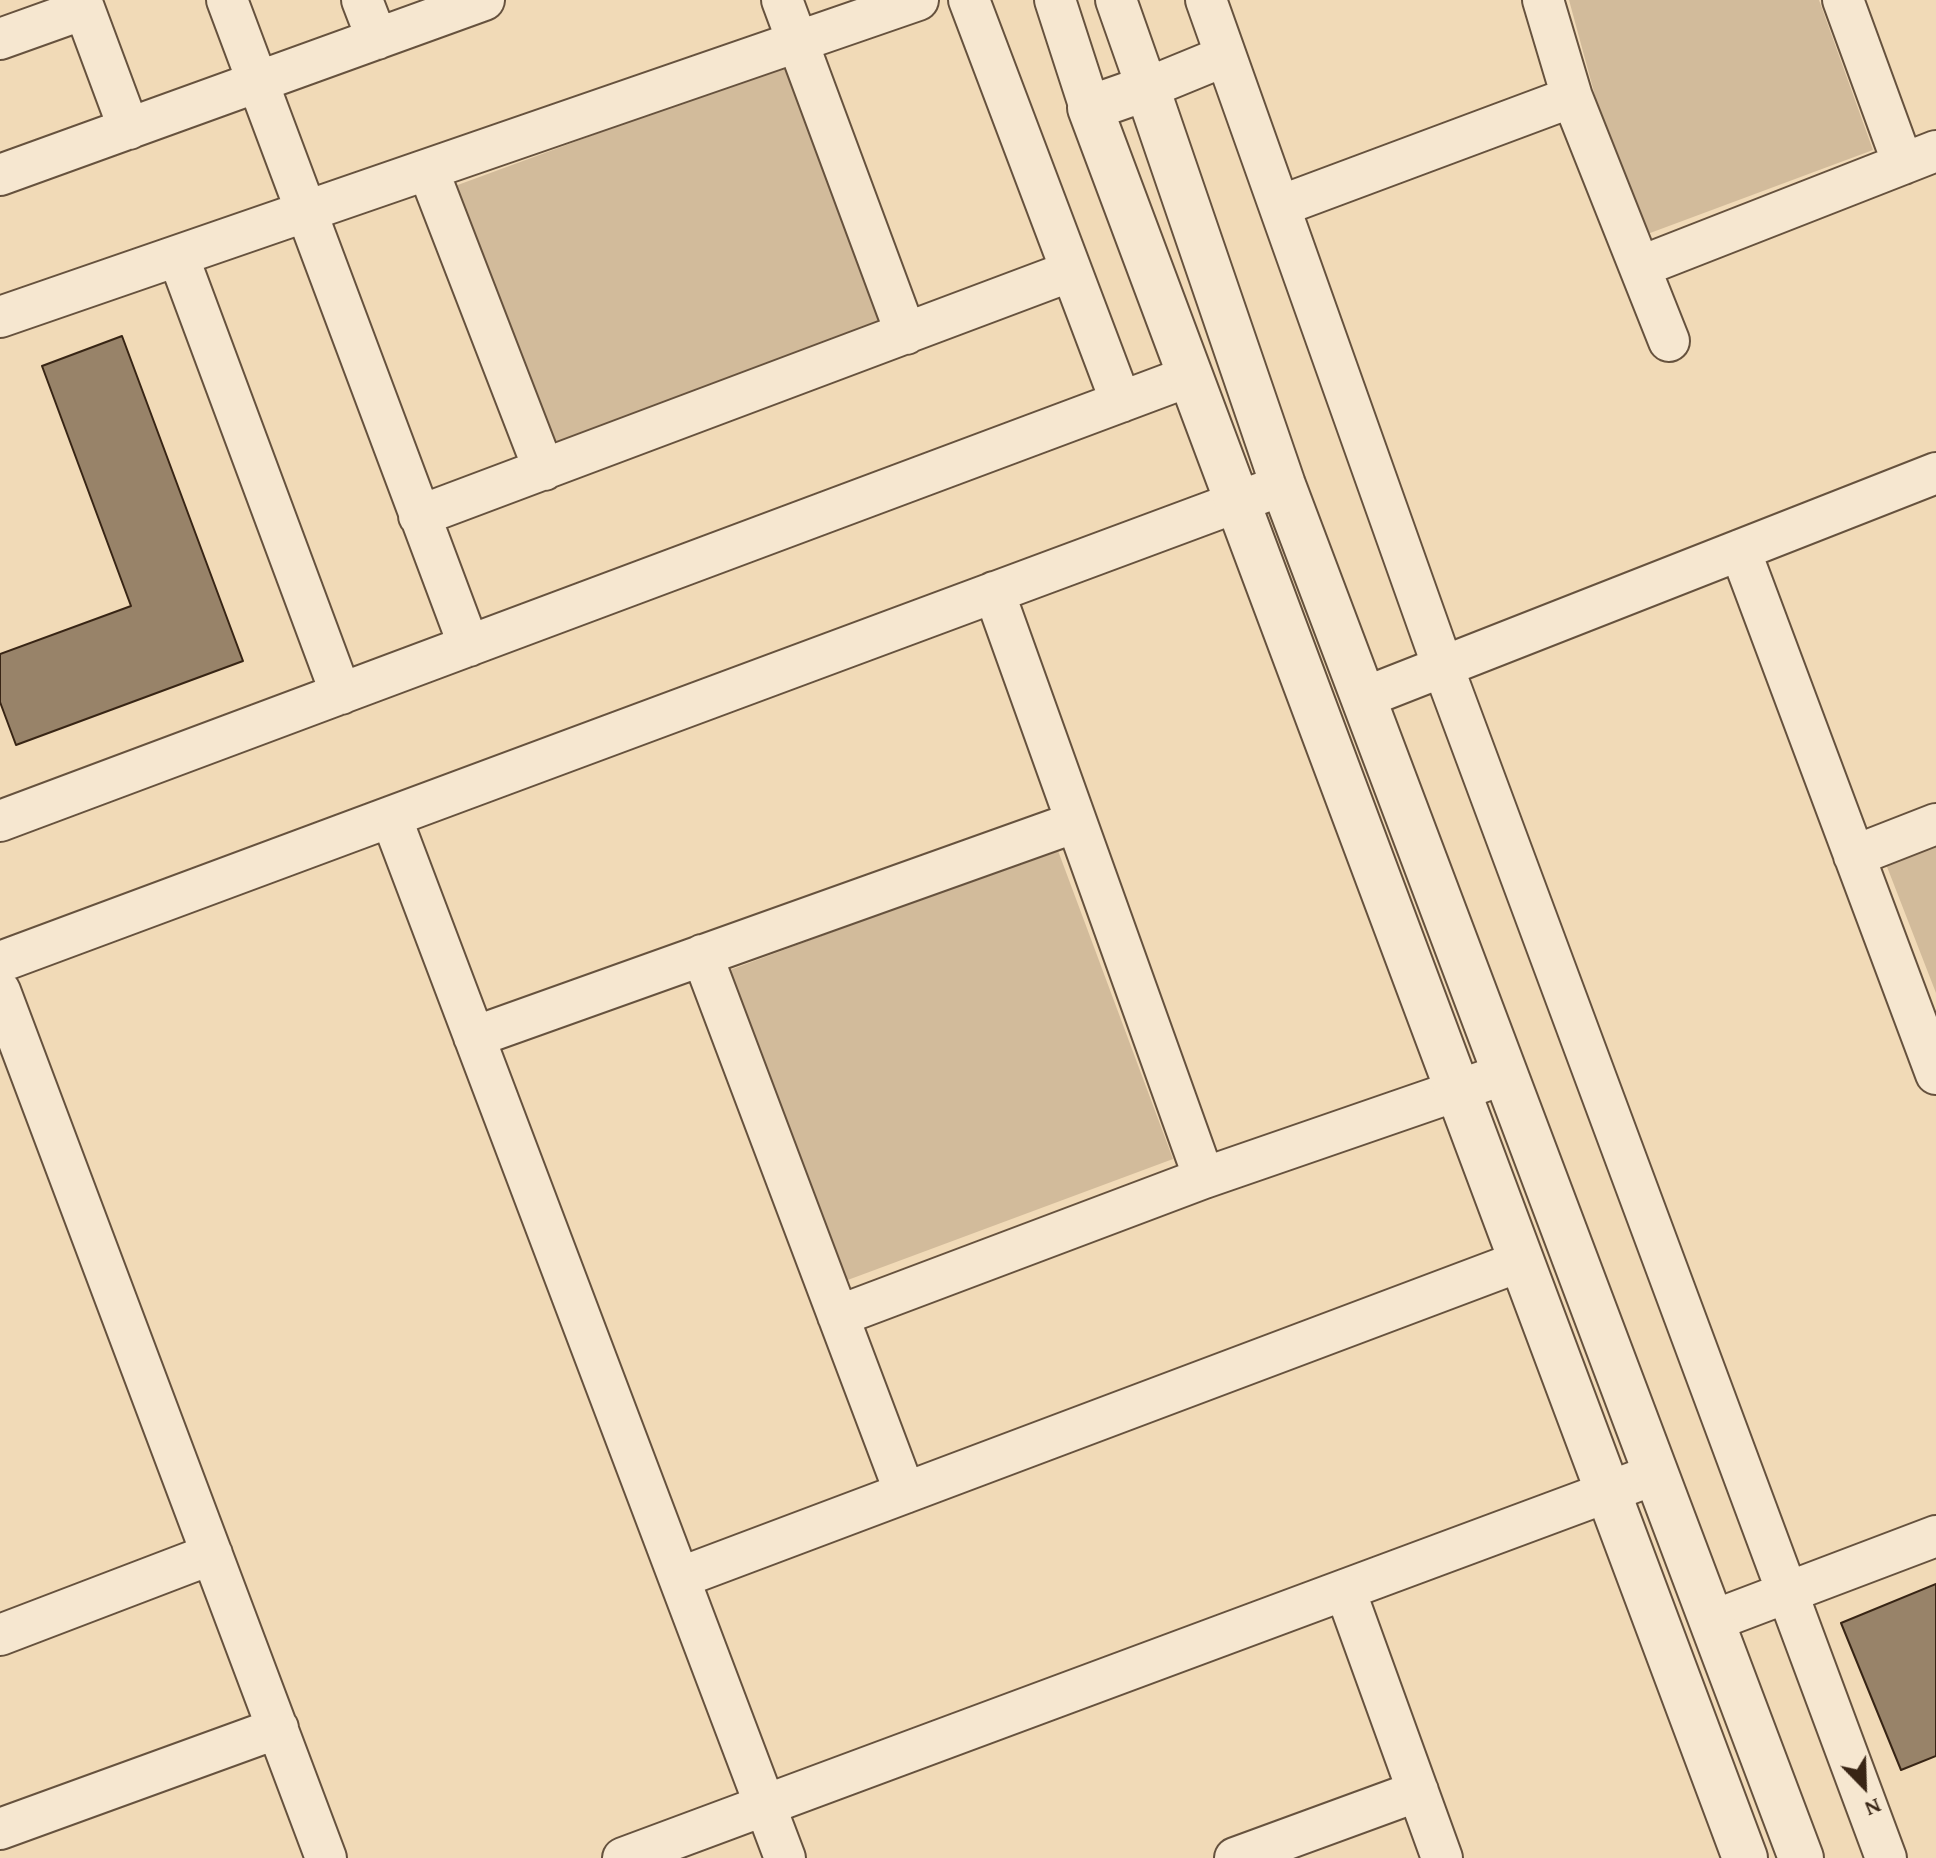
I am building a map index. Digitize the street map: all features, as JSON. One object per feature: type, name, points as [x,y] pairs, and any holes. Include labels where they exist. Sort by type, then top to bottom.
[{"type":"street","points":[[227,0],[469,646]]},
{"type":"street","points":[[362,0],[377,39]]},
{"type":"street","points":[[0,175],[484,0]]},
{"type":"street","points":[[782,0],[906,334]]},
{"type":"street","points":[[0,317],[918,0]]},
{"type":"street","points":[[969,0],[1121,402]]},
{"type":"street","points":[[1055,0],[1090,108],[1745,1858]]},
{"type":"street","points":[[1116,0],[1283,485],[1801,1858]]},
{"type":"street","points":[[1206,0],[1443,667],[1886,1858]]},
{"type":"street","points":[[1543,0],[1572,97],[1642,266],[1669,341]]},
{"type":"street","points":[[1642,266],[1920,158],[1843,0]]},
{"type":"street","points":[[0,39],[82,4],[129,129]]},
{"type":"street","points":[[1090,108],[1225,56]]},
{"type":"street","points":[[1280,206],[1572,97]]},
{"type":"street","points":[[428,170],[544,470]]},
{"type":"street","points":[[178,256],[341,694]]},
{"type":"street","points":[[419,516],[1071,271]]},
{"type":"street","points":[[0,821],[1190,376]]},
{"type":"street","points":[[1363,698],[1936,473]]},
{"type":"street","points":[[0,962],[1283,485]]},
{"type":"street","points":[[1740,550],[1936,1074]]},
{"type":"street","points":[[994,592],[1204,1178]]},
{"type":"street","points":[[391,817],[785,1858]]},
{"type":"street","points":[[474,1037],[1076,822]]},
{"type":"street","points":[[1854,856],[1936,824]]},
{"type":"street","points":[[702,955],[905,1493]]},
{"type":"street","points":[[0,991],[326,1858]]},
{"type":"street","points":[[838,1316],[1204,1178],[1505,1074]]},
{"type":"street","points":[[679,1578],[1521,1261]]},
{"type":"street","points":[[623,1858],[1656,1474]]},
{"type":"street","points":[[1712,1621],[1936,1536]]},
{"type":"street","points":[[0,1635],[212,1554]]},
{"type":"street","points":[[1345,1590],[1442,1858]]},
{"type":"street","points":[[0,1829],[278,1728]]},
{"type":"street","points":[[1235,1858],[1418,1791]]},
{"type":"shaded area","points":[[1569,0],[1819,0],[1873,150],[1634,239]]},
{"type":"shaded area","points":[[789,63],[887,329],[553,453],[455,186]]},
{"type":"shaded area","points":[[1936,839],[1936,993],[1884,859]]},
{"type":"shaded area","points":[[1057,848],[1173,1159],[845,1281],[730,970]]},
{"type":"building","points":[[122,336],[243,661],[16,745],[0,702],[0,654],[131,606],[42,366]]},
{"type":"building","points":[[1936,1584],[1936,1756],[1901,1770],[1841,1623]]}]
